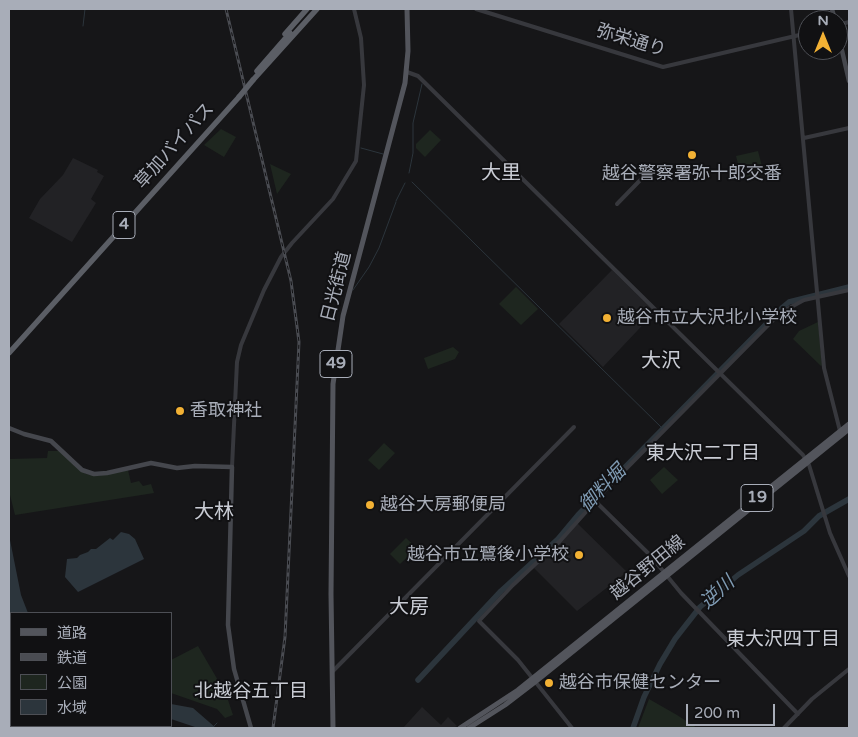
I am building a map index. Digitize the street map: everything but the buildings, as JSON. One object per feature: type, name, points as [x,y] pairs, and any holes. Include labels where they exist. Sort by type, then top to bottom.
[{"type":"highway","name":"4","points":[[281,46],[284,35],[307,9]]},
{"type":"highway","name":"4","points":[[281,46],[312,9]]},
{"type":"highway","name":"4","points":[[281,46],[317,9]]},
{"type":"highway","name":"4","points":[[281,46],[321,9]]},
{"type":"highway","name":"草加バイパス","points":[[9,347],[281,46]]},
{"type":"highway","name":"草加バイパス","points":[[9,353],[238,94]]},
{"type":"main road","name":"日光街道","points":[[333,728],[331,462],[332,402],[336,358],[347,300],[401,101],[407,72],[407,9]]},
{"type":"main road","points":[[844,60],[849,80]]},
{"type":"main road","name":"越谷野田線","points":[[469,728],[505,705],[849,424]]},
{"type":"main road","points":[[9,428],[51,441],[82,470],[94,474],[151,463],[177,468],[195,466],[232,467],[228,625],[234,669],[250,728]]},
{"type":"main road","name":"越谷野田線","points":[[807,460],[849,429]]},
{"type":"main road","name":"越谷野田線","points":[[460,728],[494,708],[534,680]]},
{"type":"street","points":[[232,467],[237,362],[241,345],[259,300],[282,257],[299,234],[333,199],[356,161],[364,85],[361,38],[354,9]]},
{"type":"street","name":"弥栄通り","points":[[476,9],[663,67],[798,35]]},
{"type":"street","points":[[791,9],[819,294],[824,368],[840,431]]},
{"type":"street","points":[[407,72],[418,76],[807,460],[824,513],[849,576]]},
{"type":"street","points":[[804,138],[849,128]]},
{"type":"street","points":[[617,204],[652,168]]},
{"type":"street","points":[[572,728],[518,660],[479,621],[513,585],[560,541],[595,501],[718,372],[780,313],[798,302],[819,294],[849,290]]},
{"type":"street","points":[[332,672],[574,427]]},
{"type":"street","points":[[595,501],[650,554],[696,608],[798,714]]},
{"type":"street","points":[[784,728],[849,669]]},
{"type":"shaded area","points":[[73,158],[98,170],[97,172],[104,176],[91,199],[96,203],[72,242],[29,218],[40,199],[63,175]]},
{"type":"shaded area","name":"越谷市立大沢北小学校","points":[[612,270],[655,312],[603,367],[559,324]]},
{"type":"shaded area","name":"越谷市立鷺後小学校","points":[[577,523],[627,572],[577,611],[534,568]]},
{"type":"shaded area","points":[[422,707],[441,725],[448,717],[457,726],[453,728],[403,728]]},
{"type":"green space","points":[[221,129],[236,137],[224,157],[204,145]]},
{"type":"green space","points":[[430,130],[441,140],[425,157],[416,148],[416,144]]},
{"type":"green space","points":[[758,151],[764,174],[742,180],[736,156]]},
{"type":"green space","points":[[270,164],[291,174],[277,194]]},
{"type":"green space","points":[[516,287],[538,309],[521,325],[499,304]]},
{"type":"green space","points":[[818,322],[821,366],[793,339],[799,331]]},
{"type":"green space","points":[[453,347],[459,352],[455,359],[428,369],[424,358]]},
{"type":"green space","points":[[384,443],[395,453],[379,470],[368,460]]},
{"type":"green space","points":[[48,451],[59,451],[86,474],[97,476],[128,470],[131,483],[139,481],[143,486],[151,484],[154,493],[15,515],[9,491],[9,459],[47,458]]},
{"type":"green space","points":[[664,467],[678,480],[662,494],[650,480]]},
{"type":"green space","points":[[406,538],[417,548],[400,564],[390,554]]},
{"type":"green space","points":[[198,646],[226,694],[233,715],[225,718],[217,709],[172,693],[172,659]]},
{"type":"green space","points":[[649,699],[677,715],[697,728],[638,728]]},
{"type":"water","points":[[121,532],[129,534],[135,539],[144,559],[78,592],[65,577],[67,559],[77,558],[91,549],[96,549],[110,538],[113,540]]},
{"type":"water","points":[[9,535],[21,595],[28,612],[10,613]]},
{"type":"water","points":[[172,704],[193,708],[216,728],[198,728],[172,719]]},
{"type":"waterway","points":[[83,26],[85,9]]},
{"type":"waterway","points":[[409,173],[413,153],[413,123],[422,84]]},
{"type":"waterway","points":[[361,148],[383,154]]},
{"type":"waterway","points":[[412,182],[662,428]]},
{"type":"waterway","points":[[396,201],[405,183]]},
{"type":"waterway","points":[[353,290],[379,248],[396,202]]},
{"type":"waterway","name":"御料堀","points":[[418,680],[501,591],[558,539],[578,515],[783,307],[789,302],[849,287]]},
{"type":"waterway","name":"逆川","points":[[633,728],[644,697],[660,664],[675,639],[700,607],[738,575],[804,531],[819,516],[849,499]]},
{"type":"waterway","points":[[212,728],[217,723]]},
{"type":"railway","points":[[226,9],[291,281],[299,342],[285,637],[273,728]]},
{"type":"place","name":"越谷警察署弥十郎交番","points":[[692,155]]},
{"type":"place","name":"越谷市立大沢北小学校","points":[[607,318]]},
{"type":"place","name":"香取神社","points":[[180,411]]},
{"type":"place","name":"越谷大房郵便局","points":[[370,505]]},
{"type":"place","name":"越谷市立鷺後小学校","points":[[579,555]]},
{"type":"place","name":"越谷市保健センター","points":[[549,683]]},
{"type":"district","name":"大里","points":[[501,174]]},
{"type":"district","name":"大沢","points":[[661,362]]},
{"type":"district","name":"東大沢二丁目","points":[[703,454]]},
{"type":"district","name":"大林","points":[[214,513]]},
{"type":"district","name":"大房","points":[[409,608]]},
{"type":"district","name":"東大沢四丁目","points":[[783,640]]},
{"type":"district","name":"北越谷五丁目","points":[[251,692]]}]
